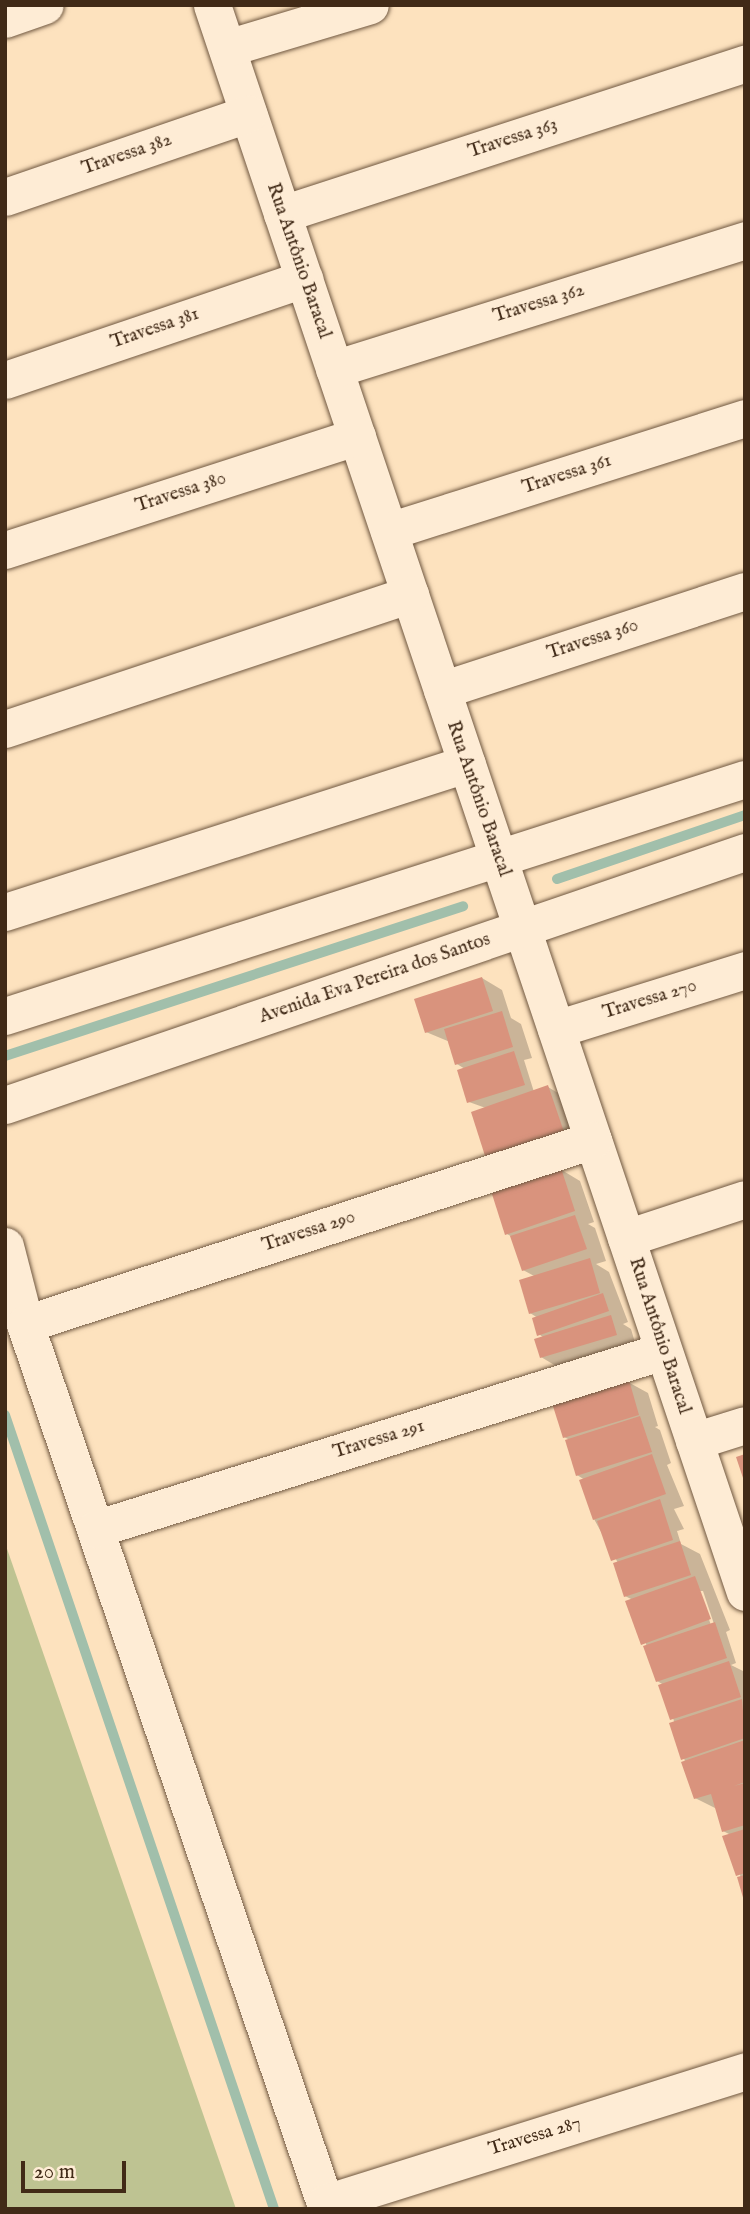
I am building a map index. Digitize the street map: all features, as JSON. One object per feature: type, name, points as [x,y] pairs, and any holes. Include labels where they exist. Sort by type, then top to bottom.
[{"type":"street","points":[[5,19],[45,5]]},
{"type":"street","name":"Rua Antônio Baracal","points":[[212,5],[745,1592]]},
{"type":"street","points":[[227,48],[370,5]]},
{"type":"street","name":"Travessa 363","points":[[282,214],[745,64]]},
{"type":"street","name":"Travessa 382","points":[[5,197],[248,114]]},
{"type":"street","name":"Travessa 362","points":[[334,369],[745,240]]},
{"type":"street","name":"Travessa 381","points":[[5,380],[304,279]]},
{"type":"street","name":"Travessa 361","points":[[389,531],[745,418]]},
{"type":"street","name":"Travessa 380","points":[[5,550],[357,436]]},
{"type":"street","name":"Travessa 360","points":[[442,690],[745,591]]},
{"type":"street","points":[[5,729],[410,594]]},
{"type":"street","points":[[5,912],[467,764]]},
{"type":"street","points":[[5,1016],[745,779]]},
{"type":"street","name":"Avenida Eva Pereira dos Santos","points":[[5,1105],[745,852]]},
{"type":"street","name":"Travessa 270","points":[[556,1029],[745,970]]},
{"type":"street","name":"Travessa 290","points":[[25,1324],[593,1140]]},
{"type":"street","points":[[626,1238],[745,1199]]},
{"type":"street","points":[[5,1245],[25,1324],[326,2206]]},
{"type":"street","name":"Travessa 291","points":[[95,1529],[663,1351]]},
{"type":"street","points":[[694,1441],[745,1424]]},
{"type":"street","name":"Travessa 287","points":[[326,2206],[745,2071]]},
{"type":"green space","points":[[5,1543],[236,2209],[5,2209]]},
{"type":"building","points":[[482,977],[493,1011],[425,1033],[414,999]]},
{"type":"building","points":[[502,1011],[513,1047],[455,1065],[444,1029]]},
{"type":"building","points":[[514,1051],[525,1085],[467,1103],[457,1070]]},
{"type":"building","points":[[548,1085],[564,1132],[486,1159],[471,1112]]},
{"type":"building","points":[[561,1168],[575,1211],[505,1235],[491,1191]]},
{"type":"building","points":[[575,1215],[587,1249],[522,1271],[510,1236]]},
{"type":"building","points":[[590,1258],[600,1293],[529,1314],[519,1280]]},
{"type":"building","points":[[603,1293],[609,1311],[537,1336],[532,1318]]},
{"type":"building","points":[[611,1315],[617,1335],[540,1358],[534,1339]]},
{"type":"building","points":[[629,1380],[639,1415],[563,1438],[552,1403]]},
{"type":"building","points":[[640,1416],[652,1452],[576,1476],[565,1440]]},
{"type":"building","points":[[652,1454],[666,1494],[593,1520],[579,1480]]},
{"type":"building","points":[[745,1454],[745,1481],[744,1481],[736,1457]]},
{"type":"building","points":[[660,1499],[673,1540],[611,1561],[597,1521]]},
{"type":"building","points":[[680,1541],[691,1575],[624,1597],[613,1563]]},
{"type":"building","points":[[695,1576],[711,1619],[641,1645],[625,1601]]},
{"type":"building","points":[[715,1622],[727,1658],[656,1682],[643,1646]]},
{"type":"building","points":[[729,1661],[741,1697],[670,1720],[658,1685]]},
{"type":"building","points":[[742,1699],[745,1738],[681,1760],[669,1723]]},
{"type":"building","points":[[745,1740],[745,1782],[734,1786],[745,1783],[745,1825],[722,1832],[711,1794],[694,1799],[681,1762]]},
{"type":"building","points":[[745,1829],[745,1873],[736,1876],[722,1836]]},
{"type":"building","points":[[745,1875],[745,1901],[744,1901],[737,1877]]},
{"type":"waterway","points":[[557,879],[745,815]]},
{"type":"waterway","points":[[5,1056],[463,906]]},
{"type":"waterway","points":[[5,1415],[274,2209]]}]
